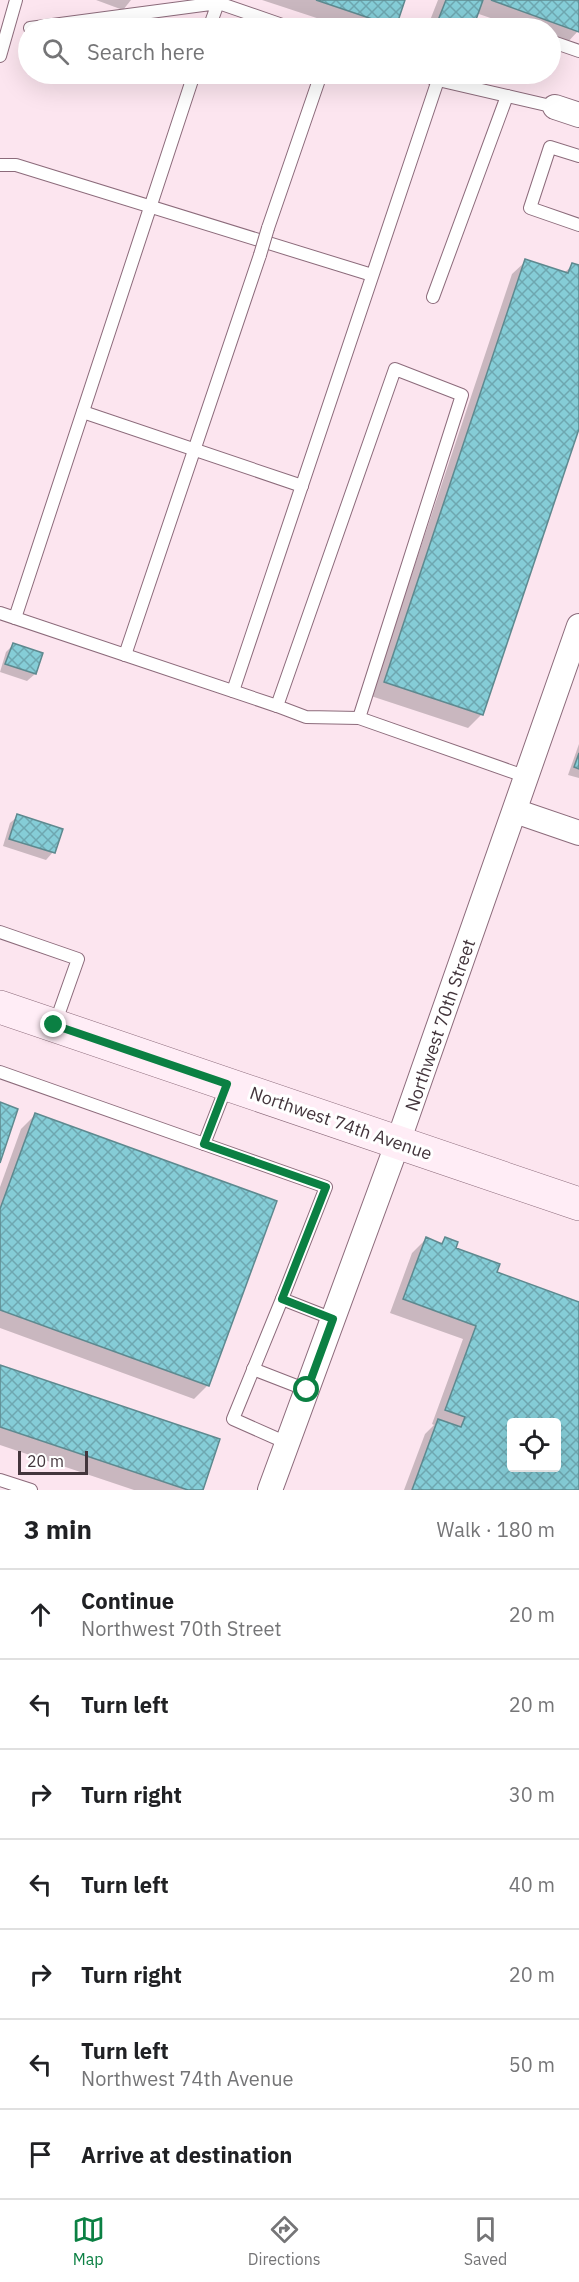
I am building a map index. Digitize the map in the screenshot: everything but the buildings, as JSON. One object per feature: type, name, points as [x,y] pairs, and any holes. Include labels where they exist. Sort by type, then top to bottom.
[{"type":"street","points":[[555,107],[579,115]]},
{"type":"street","name":"Northwest 70th Street","points":[[270,1490],[398,1142],[579,626]]},
{"type":"street","points":[[516,811],[579,833]]},
{"type":"street","name":"Northwest 74th Avenue","points":[[0,1007],[579,1204]]},
{"type":"lane","points":[[0,56],[16,0]]},
{"type":"lane","points":[[211,18],[213,2]]},
{"type":"lane","points":[[104,18],[213,2],[261,18]]},
{"type":"lane","points":[[7,32],[18,30]]},
{"type":"lane","points":[[561,45],[579,51]]},
{"type":"lane","points":[[15,618],[191,84]]},
{"type":"lane","points":[[125,655],[318,84]]},
{"type":"lane","points":[[233,691],[437,84]]},
{"type":"lane","points":[[455,84],[555,107]]},
{"type":"lane","points":[[433,297],[507,96]]},
{"type":"lane","points":[[579,156],[550,147],[530,208],[579,225]]},
{"type":"lane","points":[[0,165],[16,165],[372,275]]},
{"type":"lane","points":[[277,706],[395,369],[462,394],[359,718]]},
{"type":"lane","points":[[83,412],[302,486]]},
{"type":"lane","points":[[0,613],[306,717],[359,718],[527,777]]},
{"type":"lane","points":[[0,932],[78,958],[54,1025]]},
{"type":"lane","points":[[0,1072],[326,1187],[233,1419],[287,1443]]},
{"type":"lane","points":[[204,1144],[227,1084]]},
{"type":"lane","points":[[282,1299],[333,1319]]},
{"type":"lane","points":[[253,1369],[307,1390]]},
{"type":"lane","points":[[0,1480],[31,1490]]},
{"type":"route","points":[[54,1025],[227,1084],[204,1144],[326,1187],[282,1299],[333,1319],[307,1390]]}]
